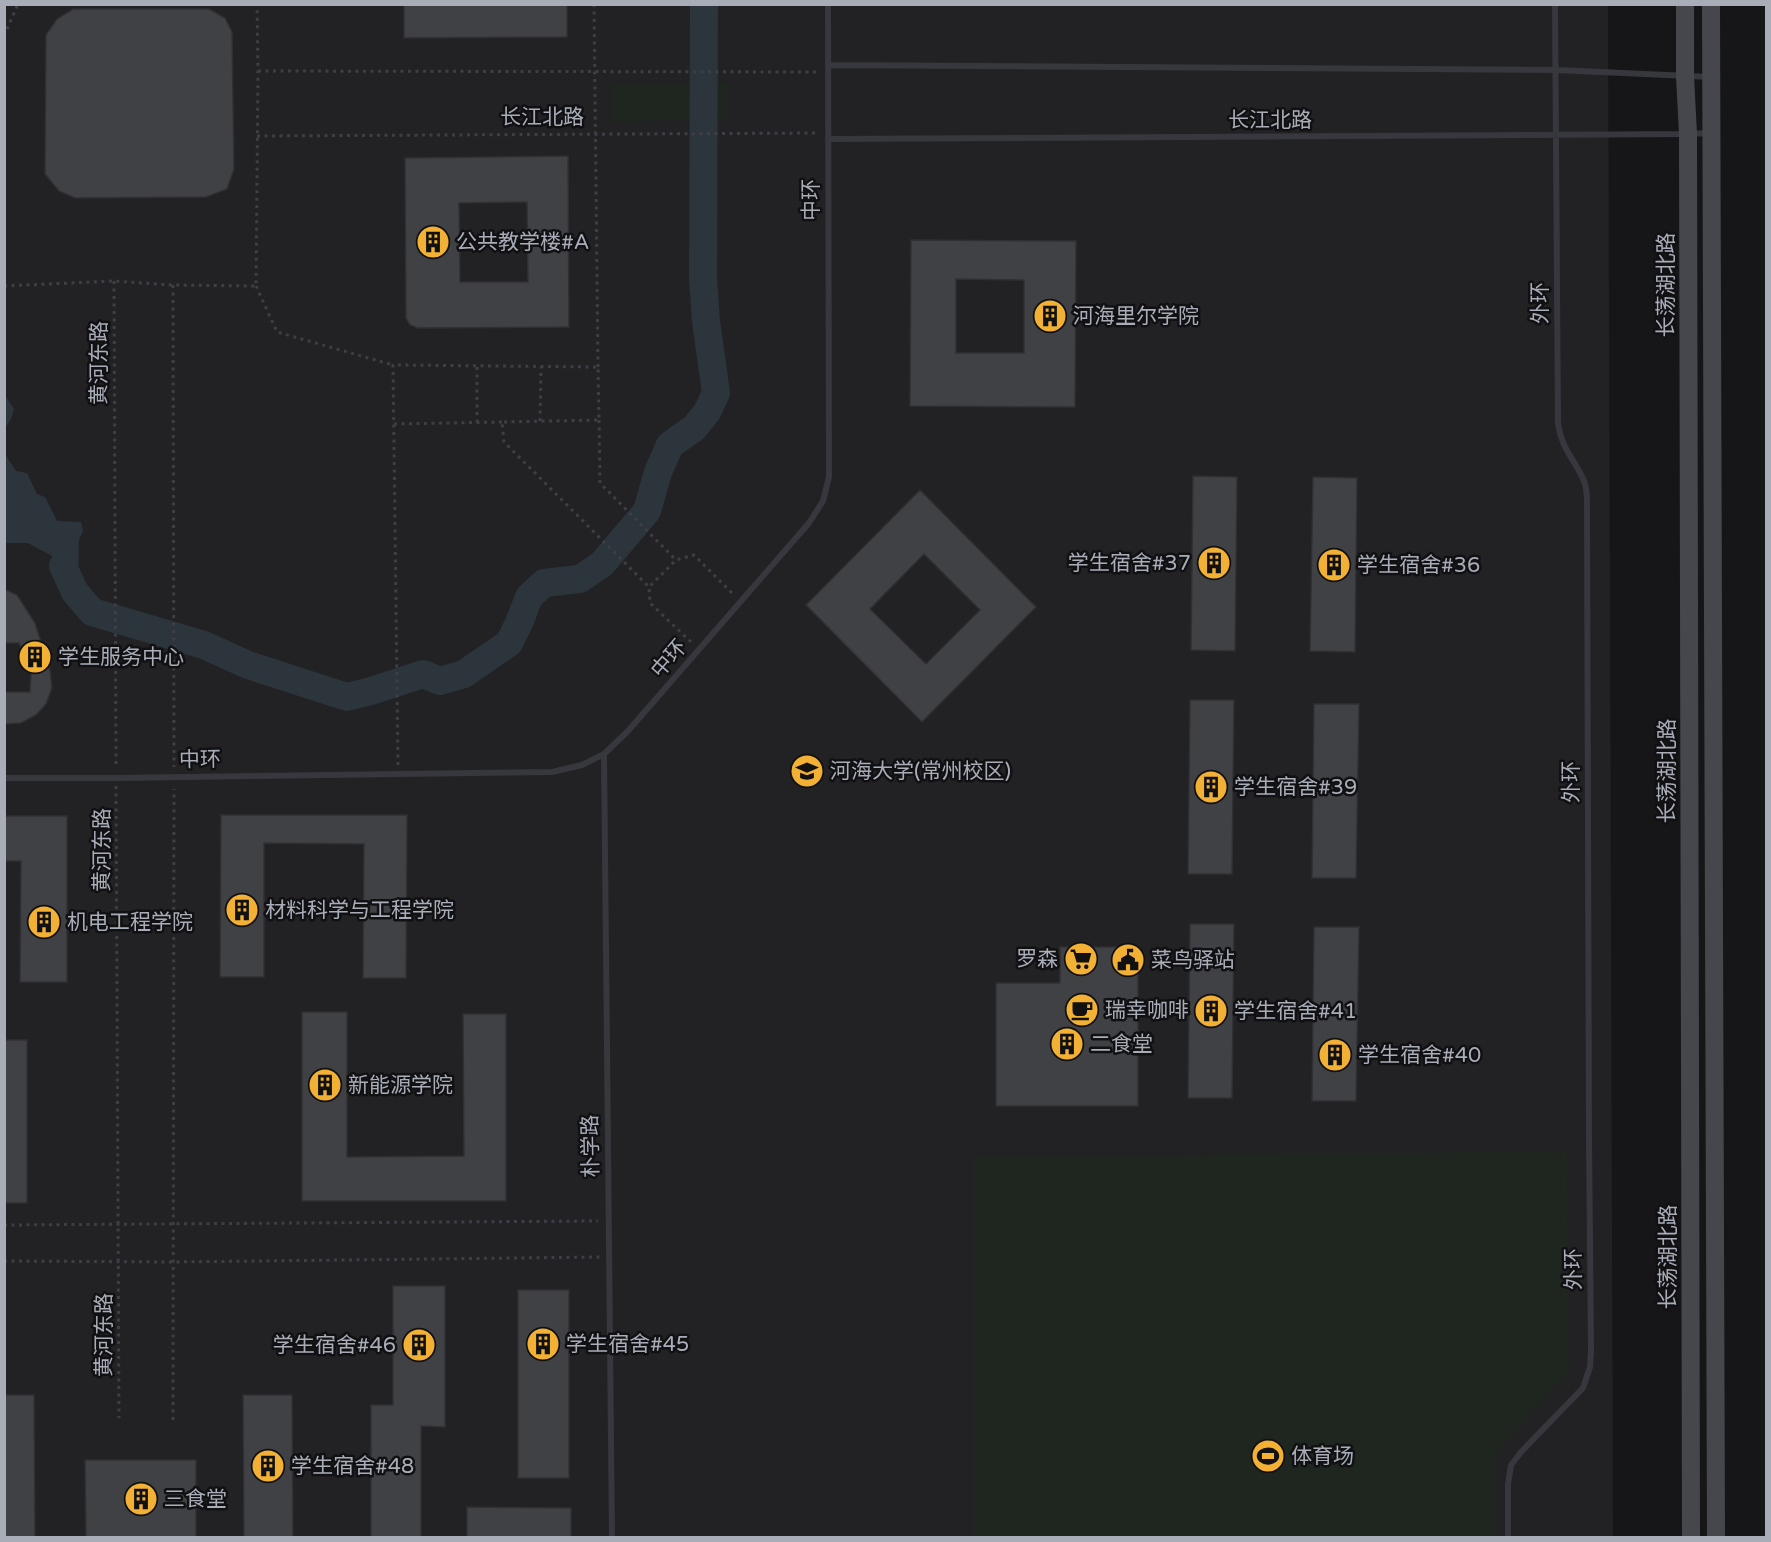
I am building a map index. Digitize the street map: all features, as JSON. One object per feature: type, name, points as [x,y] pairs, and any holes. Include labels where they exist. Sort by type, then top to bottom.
[{"type":"main road","name":"长荡湖北路","points":[[1685,4],[1688,134],[1691,1538]]},
{"type":"main road","points":[[1711,4],[1716,1538]]},
{"type":"lane","name":"中环","points":[[4,778],[552,771],[582,765],[604,754],[628,731],[741,602],[809,523],[823,501],[829,477],[828,4]]},
{"type":"lane","name":"外环","points":[[1508,1538],[1508,1484],[1511,1465],[1583,1388],[1590,1367],[1591,1351],[1587,490],[1563,446],[1558,424],[1555,4]]},
{"type":"lane","points":[[828,69],[1556,70],[1711,77]]},
{"type":"lane","name":"长江北路","points":[[828,136],[1555,135],[1712,132]]},
{"type":"lane","name":"朴学路","points":[[604,754],[612,1538]]},
{"type":"path","points":[[4,36],[18,4]]},
{"type":"path","points":[[257,4],[256,285],[278,332],[393,366],[598,367]]},
{"type":"path","points":[[594,4],[600,483],[676,560]]},
{"type":"path","points":[[258,71],[686,73],[828,69]]},
{"type":"path","name":"长江北路","points":[[257,136],[728,132],[828,136]]},
{"type":"path","points":[[4,286],[114,281],[173,285],[256,285]]},
{"type":"path","name":"黄河东路","points":[[114,281],[118,1418]]},
{"type":"path","points":[[172,1420],[173,285]]},
{"type":"path","points":[[393,366],[399,774]]},
{"type":"path","points":[[477,366],[477,422]]},
{"type":"path","points":[[541,367],[541,421]]},
{"type":"path","points":[[394,424],[599,420]]},
{"type":"path","points":[[502,422],[504,442],[649,587],[650,603],[699,650]]},
{"type":"path","points":[[649,587],[676,560],[694,555],[741,602]]},
{"type":"path","points":[[4,1225],[609,1221]]},
{"type":"path","points":[[4,1261],[172,1262],[609,1257]]},
{"type":"shaded area","name":"河海大学(常州校区)","points":[[5,5],[1608,5],[1613,1537],[5,1538]]},
{"type":"shaded area","points":[[728,83],[728,120],[612,121],[611,84]]},
{"type":"shaded area","points":[[4,394],[14,409],[5,428]]},
{"type":"shaded area","points":[[5,454],[16,471],[27,473],[37,494],[45,497],[57,521],[81,522],[83,531],[79,540],[78,580],[63,583],[52,556],[28,543],[5,543]]},
{"type":"shaded area","points":[[1567,1151],[1569,1370],[1496,1454],[1496,1537],[973,1537],[973,1157]]},
{"type":"building","points":[[404,4],[567,4],[567,37],[404,38]]},
{"type":"building","points":[[73,9],[209,9],[225,18],[232,32],[234,169],[227,189],[206,197],[75,198],[59,191],[45,174],[46,35],[57,19]]},
{"type":"building","name":"公共教学楼#A","points":[[568,156],[569,327],[418,328],[410,325],[406,318],[405,158]],"holes":[[[527,202],[528,282],[460,282],[459,203]]]},
{"type":"building","name":"河海里尔学院","points":[[911,240],[1076,241],[1075,407],[910,406]],"holes":[[[956,279],[1024,280],[1024,353],[956,353]]]},
{"type":"building","name":"学生宿舍#37","points":[[1193,476],[1237,477],[1235,651],[1191,650]]},
{"type":"building","name":"学生宿舍#36","points":[[1313,477],[1357,478],[1355,652],[1310,651]]},
{"type":"building","points":[[920,490],[1036,607],[922,722],[806,605]],"holes":[[[924,554],[980,610],[926,664],[870,609]]]},
{"type":"building","name":"学生服务中心","points":[[4,589],[17,595],[35,623],[50,671],[52,688],[46,704],[36,715],[21,723],[4,724],[4,692],[30,692],[31,674],[19,643],[4,643]]},
{"type":"building","name":"学生宿舍#39","points":[[1190,700],[1234,700],[1232,874],[1188,874]]},
{"type":"building","points":[[1314,704],[1359,704],[1356,878],[1312,878]]},
{"type":"building","name":"材料科学与工程学院","points":[[221,815],[407,815],[406,978],[363,978],[364,844],[264,843],[264,977],[220,977]]},
{"type":"building","name":"机电工程学院","points":[[4,816],[67,816],[67,982],[20,982],[21,861],[4,861]]},
{"type":"building","name":"学生宿舍#41","points":[[1190,924],[1234,924],[1232,1098],[1188,1098]]},
{"type":"building","name":"学生宿舍#40","points":[[1314,927],[1359,927],[1356,1101],[1312,1101]]},
{"type":"building","name":"二食堂","points":[[1060,947],[1138,947],[1138,1106],[996,1106],[996,983],[1060,983]]},
{"type":"building","name":"新能源学院","points":[[302,1012],[347,1012],[347,1157],[464,1156],[463,1014],[506,1014],[506,1201],[302,1201]]},
{"type":"building","points":[[4,1040],[27,1040],[27,1203],[4,1203]]},
{"type":"building","points":[[393,1286],[445,1286],[445,1427],[421,1426],[421,1538],[371,1538],[371,1405],[393,1405]]},
{"type":"building","name":"学生宿舍#45","points":[[518,1290],[569,1290],[569,1478],[518,1478]]},
{"type":"building","points":[[4,1395],[34,1395],[35,1538],[4,1538]]},
{"type":"building","name":"学生宿舍#48","points":[[243,1395],[292,1395],[293,1538],[244,1538]]},
{"type":"building","name":"三食堂","points":[[85,1460],[196,1460],[196,1538],[86,1538]]},
{"type":"building","points":[[467,1507],[571,1508],[571,1538],[467,1538]]},
{"type":"waterway","points":[[63,566],[75,592],[92,612],[204,645],[248,665],[347,697],[423,674],[440,681],[464,674],[509,643],[529,597],[544,583],[580,579],[602,564],[647,511],[658,472],[670,445],[694,428],[707,412],[716,393],[706,321],[703,278],[704,4]]},
{"type":"place","name":"公共教学楼#A","points":[[433,242]]},
{"type":"place","name":"河海里尔学院","points":[[1050,316]]},
{"type":"place","name":"学生宿舍#37","points":[[1214,563]]},
{"type":"place","name":"学生宿舍#36","points":[[1334,565]]},
{"type":"place","name":"学生服务中心","points":[[35,657]]},
{"type":"place","name":"河海大学(常州校区)","points":[[807,771]]},
{"type":"place","name":"学生宿舍#39","points":[[1211,787]]},
{"type":"place","name":"材料科学与工程学院","points":[[242,910]]},
{"type":"place","name":"机电工程学院","points":[[44,922]]},
{"type":"place","name":"罗森","points":[[1081,959]]},
{"type":"place","name":"菜鸟驿站","points":[[1128,960]]},
{"type":"place","name":"瑞幸咖啡","points":[[1082,1010]]},
{"type":"place","name":"学生宿舍#41","points":[[1211,1011]]},
{"type":"place","name":"二食堂","points":[[1067,1044]]},
{"type":"place","name":"学生宿舍#40","points":[[1335,1055]]},
{"type":"place","name":"新能源学院","points":[[325,1085]]},
{"type":"place","name":"学生宿舍#45","points":[[543,1344]]},
{"type":"place","name":"学生宿舍#46","points":[[419,1345]]},
{"type":"place","name":"体育场","points":[[1268,1456]]},
{"type":"place","name":"学生宿舍#48","points":[[268,1466]]},
{"type":"place","name":"三食堂","points":[[141,1499]]}]
